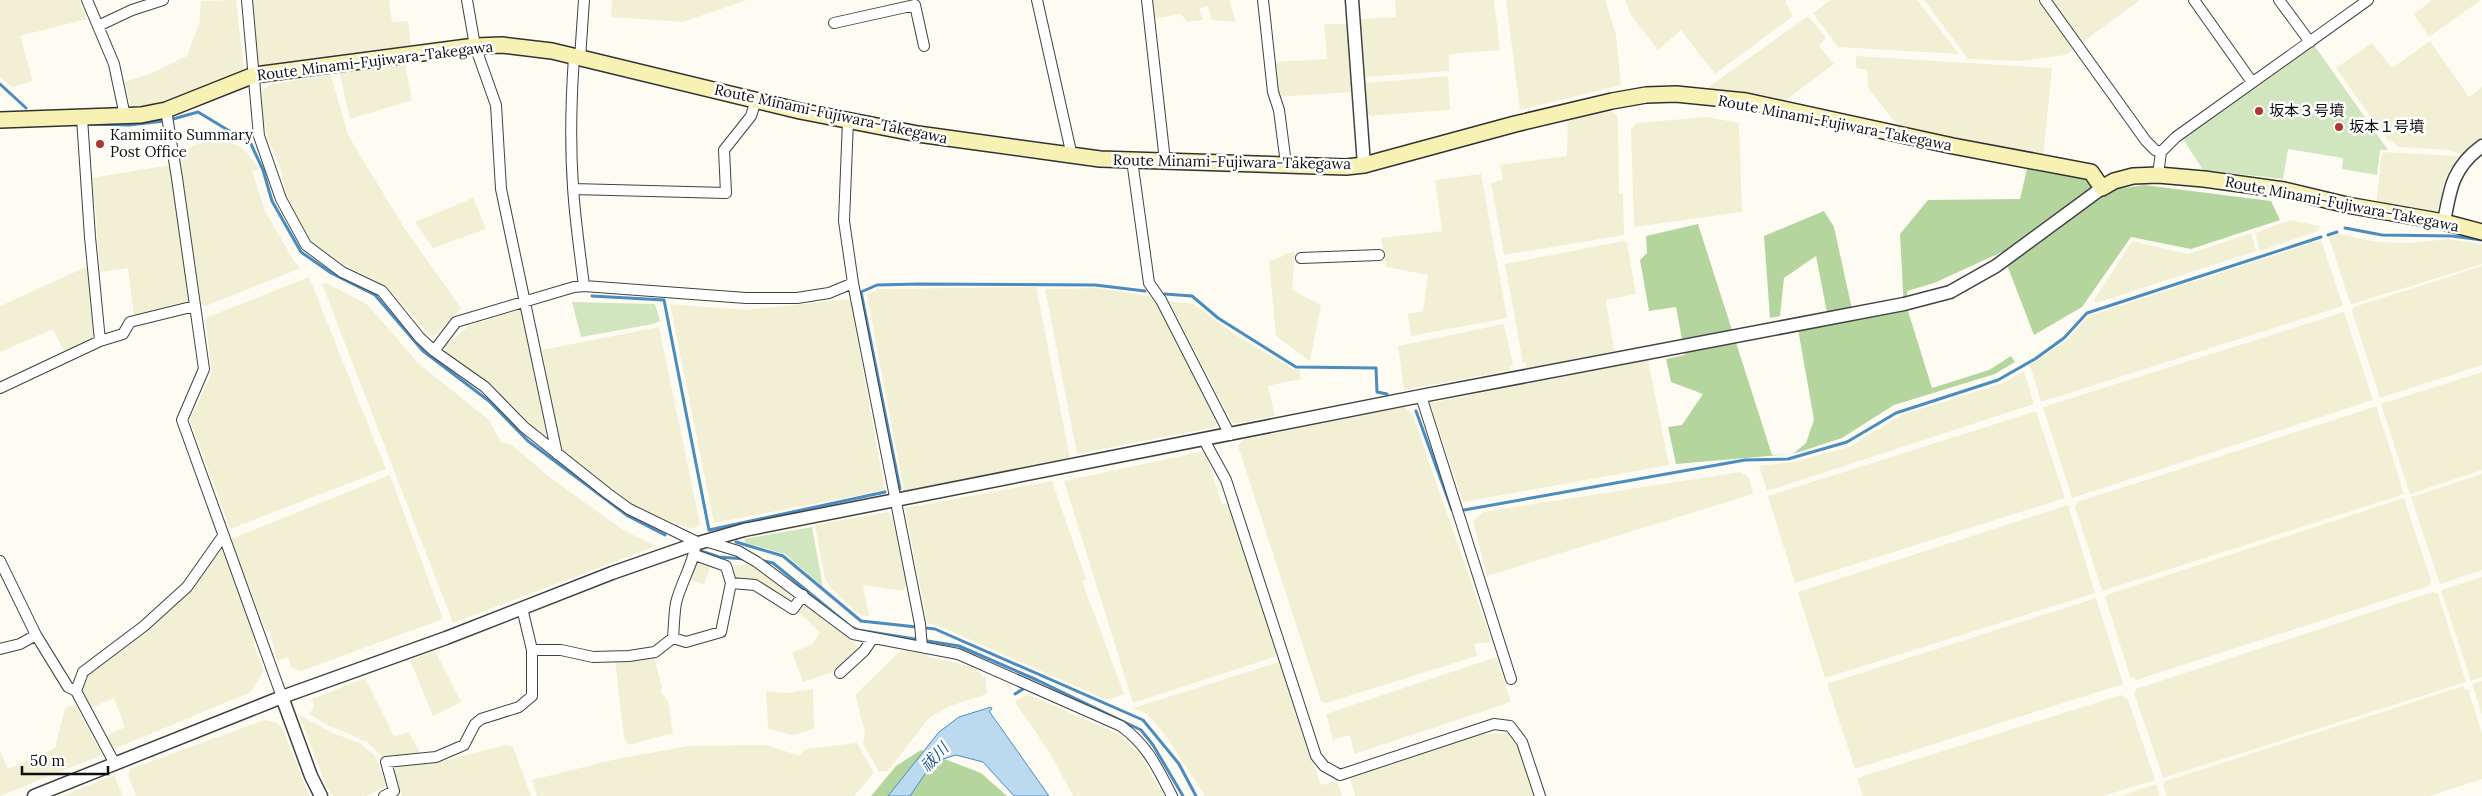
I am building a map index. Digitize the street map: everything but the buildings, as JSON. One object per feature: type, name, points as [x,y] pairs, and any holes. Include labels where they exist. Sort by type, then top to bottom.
[{"type":"main road","name":"Route Minami-Fujiwara-Takegawa","points":[[0,120],[125,116],[166,110],[254,75],[475,46],[502,45],[552,51],[756,100],[918,134],[1072,156],[1132,160],[1346,167],[1364,165],[1612,100],[1646,95],[1676,94],[1746,101],[1962,148],[2091,172],[2102,188],[2114,181],[2133,176],[2158,175],[2284,190],[2347,205],[2444,222],[2482,232]]},
{"type":"street","points":[[87,0],[114,64],[125,116]]},
{"type":"street","points":[[98,26],[132,10],[163,0]]},
{"type":"street","points":[[247,0],[259,136],[282,199],[306,245],[342,272],[382,291],[420,338],[434,351],[485,387],[524,427],[557,454],[629,509],[698,546],[726,566],[731,583],[721,632],[686,642],[674,638]]},
{"type":"street","points":[[467,0],[475,46],[496,104],[502,189],[557,454]]},
{"type":"street","points":[[584,0],[571,99],[573,189],[584,286]]},
{"type":"street","points":[[1037,0],[1072,156]]},
{"type":"street","points":[[1147,0],[1165,161]]},
{"type":"street","points":[[1263,0],[1273,92],[1279,110],[1286,164]]},
{"type":"street","points":[[1352,0],[1364,165]]},
{"type":"street","points":[[2045,0],[2151,147],[2161,152]]},
{"type":"street","points":[[2194,0],[2252,82]]},
{"type":"street","points":[[2279,0],[2310,42]]},
{"type":"street","points":[[2158,175],[2161,152],[2176,137],[2368,0]]},
{"type":"street","points":[[834,23],[915,5],[924,46]]},
{"type":"street","points":[[573,189],[726,193],[724,150],[751,116],[756,100]]},
{"type":"street","points":[[166,110],[178,178],[204,369],[182,420],[311,776],[321,796]]},
{"type":"street","points":[[82,118],[90,237],[100,341]]},
{"type":"street","points":[[848,120],[844,221],[853,283],[920,624],[922,644]]},
{"type":"street","points":[[2444,222],[2450,192],[2460,165],[2482,146]]},
{"type":"street","points":[[1132,160],[1150,283],[1161,300],[1230,435]]},
{"type":"street","points":[[34,796],[282,697],[522,608],[698,546],[761,526],[896,501],[1421,396],[1904,304],[1950,292],[1996,266],[2102,188]]},
{"type":"street","points":[[1301,258],[1379,255]]},
{"type":"street","points":[[434,351],[456,322],[526,300],[584,286],[746,298],[797,298],[829,293],[853,283]]},
{"type":"street","points":[[0,388],[100,341],[123,334],[130,322],[195,306]]},
{"type":"street","points":[[1421,396],[1512,679]]},
{"type":"street","points":[[1204,440],[1226,480],[1316,756],[1324,766],[1340,775],[1494,724],[1510,726],[1522,742],[1540,796]]},
{"type":"street","points":[[76,691],[83,672],[144,626],[187,587],[223,536]]},
{"type":"street","points":[[698,546],[743,553],[803,595],[845,629],[860,636],[922,644],[958,654],[1121,726],[1137,738],[1148,751],[1172,796]]},
{"type":"street","points":[[674,638],[676,604],[686,572],[698,546]]},
{"type":"street","points":[[0,561],[36,635],[68,688],[76,691],[115,764]]},
{"type":"street","points":[[731,583],[755,585],[793,609],[803,595]]},
{"type":"street","points":[[384,796],[394,792],[386,762],[436,757],[464,745],[475,724],[481,719],[519,707],[532,696],[532,650],[522,608]]},
{"type":"street","points":[[0,650],[20,644],[36,635]]},
{"type":"street","points":[[532,650],[561,650],[593,657],[629,656],[655,652],[674,638]]},
{"type":"street","points":[[840,672],[864,651],[873,638]]},
{"type":"shaded area","points":[[0,0],[79,0],[87,19],[20,36],[33,81],[12,87],[0,77]]},
{"type":"shaded area","points":[[236,0],[244,70],[146,108],[135,108],[130,104],[124,82],[152,73],[187,56],[199,24],[201,1]]},
{"type":"shaded area","points":[[251,0],[389,0],[392,22],[408,21],[411,46],[261,66],[258,62]]},
{"type":"shaded area","points":[[612,0],[747,0],[683,22],[611,17]]},
{"type":"shaded area","points":[[1151,0],[1229,0],[1236,22],[1211,20],[1208,5],[1199,9],[1203,20],[1187,22],[1181,14],[1153,19]]},
{"type":"shaded area","points":[[1395,0],[1494,0],[1500,50],[1449,54],[1449,71],[1365,77],[1361,19],[1396,17]]},
{"type":"shaded area","points":[[1506,0],[1605,0],[1616,35],[1621,85],[1520,110]]},
{"type":"shaded area","points":[[1625,0],[1787,0],[1785,2],[1793,16],[1715,74],[1681,30],[1658,50],[1631,15]]},
{"type":"shaded area","points":[[1831,0],[1917,0],[1959,54],[1838,47],[1813,13]]},
{"type":"shaded area","points":[[1924,0],[2039,0],[2074,49],[2065,55],[2020,61],[1968,59]]},
{"type":"shaded area","points":[[2050,0],[2140,0],[2080,44]]},
{"type":"shaded area","points":[[2432,0],[2481,0],[2429,37],[2414,14]]},
{"type":"shaded area","points":[[1808,16],[1826,38],[1819,46],[1834,64],[1782,103],[1704,90]]},
{"type":"shaded area","points":[[1324,24],[1347,24],[1353,92],[1278,97],[1274,62],[1327,59]]},
{"type":"shaded area","points":[[2430,41],[2469,97],[2482,87],[2482,138],[2462,154],[2448,150],[2398,147],[2394,142],[2388,141],[2336,68],[2372,43],[2392,68]]},
{"type":"shaded area","points":[[1856,56],[2052,68],[2043,158],[1899,127],[1868,88],[1867,70],[1856,68]]},
{"type":"shaded area","points":[[405,62],[412,100],[350,119],[339,71]]},
{"type":"shaded area","points":[[331,75],[348,135],[403,226],[461,308],[432,338],[386,286],[343,264],[312,242],[302,229],[287,197],[280,166],[267,138],[266,127],[263,126],[262,90],[272,84]]},
{"type":"shaded area","points":[[1448,76],[1450,110],[1366,116],[1365,83]]},
{"type":"shaded area","points":[[1609,109],[1617,115],[1618,123],[1619,194],[1623,194],[1624,235],[1504,255],[1491,183],[1503,180],[1500,165],[1567,156],[1568,119]]},
{"type":"shaded area","points":[[1707,117],[1739,123],[1742,212],[1634,227],[1631,129],[1637,123]]},
{"type":"shaded area","points":[[208,140],[225,140],[242,148],[254,162],[259,170],[252,171],[265,211],[294,261],[301,268],[206,306],[201,305],[179,152]]},
{"type":"shaded area","points":[[2382,152],[2459,156],[2446,176],[2438,209],[2432,213],[2376,204]]},
{"type":"shaded area","points":[[170,165],[189,301],[187,304],[134,316],[128,268],[100,272],[95,203],[93,201],[91,178]]},
{"type":"shaded area","points":[[1481,174],[1507,318],[1411,336],[1408,314],[1423,311],[1428,275],[1386,267],[1381,238],[1442,231],[1435,180]]},
{"type":"shaded area","points":[[473,198],[486,229],[433,248],[415,222]]},
{"type":"shaded area","points":[[2290,220],[2320,226],[2318,231],[2260,251],[2255,233]]},
{"type":"shaded area","points":[[2251,233],[2256,251],[2096,303],[2094,300],[2132,241],[2188,254]]},
{"type":"shaded area","points":[[2338,234],[2378,242],[2411,243],[2447,239],[2482,244],[2482,264],[2353,304],[2350,303],[2329,238]]},
{"type":"shaded area","points":[[2321,240],[2343,306],[2041,402],[2030,365],[2066,341],[2088,316]]},
{"type":"shaded area","points":[[1624,241],[1627,243],[1636,294],[1606,300],[1614,351],[1526,369],[1526,363],[1523,363],[1505,264]]},
{"type":"shaded area","points":[[1295,252],[1292,290],[1321,305],[1310,361],[1276,336],[1269,261],[1284,254]]},
{"type":"shaded area","points":[[88,266],[94,334],[91,342],[65,354],[53,329],[0,352],[0,306]]},
{"type":"shaded area","points":[[2482,266],[2482,365],[2380,398],[2352,311],[2354,307]]},
{"type":"shaded area","points":[[309,277],[386,469],[230,529],[190,420],[212,372],[205,318]]},
{"type":"shaded area","points":[[326,283],[367,304],[418,363],[488,419],[501,442],[512,445],[552,479],[623,530],[656,546],[453,623],[322,284]]},
{"type":"shaded area","points":[[1036,287],[1070,458],[904,491],[867,295],[878,289]]},
{"type":"shaded area","points":[[1098,288],[1156,297],[1216,422],[1215,427],[1077,454],[1045,289]]},
{"type":"shaded area","points":[[850,299],[885,490],[714,523],[670,304],[746,310]]},
{"type":"shaded area","points":[[1169,301],[1193,304],[1239,337],[1295,370],[1299,369],[1301,379],[1268,386],[1275,416],[1233,424]]},
{"type":"shaded area","points":[[521,309],[546,433],[543,436],[490,386],[446,353],[445,345],[469,326]]},
{"type":"shaded area","points":[[2344,312],[2373,400],[2072,498],[2043,407]]},
{"type":"shaded area","points":[[1504,324],[1513,365],[1509,366],[1511,370],[1404,390],[1398,346]]},
{"type":"shaded area","points":[[659,327],[700,524],[692,529],[652,515],[624,499],[561,449],[542,350]]},
{"type":"shaded area","points":[[1648,360],[1669,465],[1463,502],[1430,403]]},
{"type":"shaded area","points":[[2024,371],[2034,404],[1767,491],[1759,466],[1793,462],[1849,447],[1901,415],[2003,383]]},
{"type":"shaded area","points":[[2482,372],[2482,470],[2410,494],[2381,404]]},
{"type":"shaded area","points":[[1404,406],[1413,416],[1492,642],[1474,644],[1477,656],[1326,703],[1321,701],[1238,446],[1243,440]]},
{"type":"shaded area","points":[[2374,407],[2377,408],[2404,494],[2102,591],[2075,507],[2077,502]]},
{"type":"shaded area","points":[[2036,411],[2065,498],[1795,583],[1768,496]]},
{"type":"shaded area","points":[[1205,451],[1222,504],[1228,504],[1277,656],[1133,703],[1064,481]]},
{"type":"shaded area","points":[[1740,472],[1748,476],[1753,494],[1487,576],[1473,521],[1483,512]]},
{"type":"shaded area","points":[[2482,474],[2482,570],[2440,584],[2411,497]]},
{"type":"shaded area","points":[[390,475],[443,619],[301,671],[291,667],[288,657],[277,661],[270,631],[266,631],[231,539]]},
{"type":"shaded area","points":[[1052,481],[1086,579],[1082,581],[1124,694],[1107,700],[939,626],[927,623],[905,508]]},
{"type":"shaded area","points":[[2404,498],[2431,580],[2429,586],[2136,680],[2130,676],[2105,597],[2109,594]]},
{"type":"shaded area","points":[[2068,505],[2095,593],[1825,678],[1798,592]]},
{"type":"shaded area","points":[[888,512],[893,519],[906,585],[903,591],[863,585],[869,616],[860,615],[831,588],[825,579],[815,525]]},
{"type":"shaded area","points":[[223,548],[256,641],[253,643],[264,670],[251,692],[114,749],[106,736],[125,727],[114,698],[91,708],[82,692],[89,673],[150,628],[189,590]]},
{"type":"shaded area","points":[[699,559],[712,563],[704,584],[687,579],[694,564]]},
{"type":"shaded area","points":[[733,565],[750,565],[794,596],[786,601],[735,580]]},
{"type":"shaded area","points":[[2482,577],[2482,677],[2471,681],[2441,590]]},
{"type":"shaded area","points":[[2433,592],[2438,594],[2466,682],[2163,778],[2134,693],[2136,689]]},
{"type":"shaded area","points":[[2096,598],[2123,684],[1855,769],[1827,684]]},
{"type":"shaded area","points":[[804,602],[858,646],[843,665],[830,673],[803,682],[792,653],[812,644],[820,633],[798,611]]},
{"type":"shaded area","points":[[435,651],[461,702],[433,716],[410,660]]},
{"type":"shaded area","points":[[900,651],[927,653],[929,657],[969,666],[979,672],[986,680],[987,694],[950,706],[929,718],[888,771],[879,772],[863,744],[865,732],[855,695]]},
{"type":"shaded area","points":[[654,656],[662,687],[661,693],[668,701],[673,733],[628,745],[624,737],[615,661]]},
{"type":"shaded area","points":[[1496,657],[1511,702],[1354,754],[1350,735],[1333,740],[1326,714]]},
{"type":"shaded area","points":[[1279,662],[1321,785],[1337,781],[1342,796],[1205,796],[1166,736],[1147,714],[1133,708]]},
{"type":"shaded area","points":[[365,678],[394,736],[409,732],[420,753],[384,758],[367,742],[328,725],[309,714],[314,707],[312,699]]},
{"type":"shaded area","points":[[2482,681],[2482,715],[2472,684]]},
{"type":"shaded area","points":[[2463,686],[2464,690],[2468,689],[2482,734],[2482,779],[2430,796],[2167,796],[2163,785],[2165,781]]},
{"type":"shaded area","points":[[813,689],[814,729],[793,735],[768,729],[766,691],[786,693]]},
{"type":"shaded area","points":[[1027,694],[1121,735],[1139,753],[1164,796],[1073,796],[1050,753],[1015,702]]},
{"type":"shaded area","points":[[2121,695],[2128,699],[2155,780],[2103,796],[1863,796],[1857,778]]},
{"type":"shaded area","points":[[75,705],[102,755],[0,796],[0,750],[8,769],[55,748],[65,708]]},
{"type":"shaded area","points":[[299,715],[333,733],[360,743],[375,756],[387,786],[366,796],[333,796],[327,788]]},
{"type":"shaded area","points":[[264,720],[275,722],[283,729],[309,796],[136,796],[128,775],[130,769]]},
{"type":"shaded area","points":[[1510,733],[1518,742],[1535,796],[1355,796],[1350,777],[1479,734]]},
{"type":"shaded area","points":[[857,743],[874,773],[854,796],[537,796],[532,780],[612,760],[688,746],[766,745],[800,756],[805,749]]},
{"type":"shaded area","points":[[505,745],[513,747],[531,796],[402,796],[394,771],[397,766],[447,760]]},
{"type":"shaded area","points":[[114,775],[123,796],[62,796]]},
{"type":"shaded area","points":[[2156,784],[2160,796],[2120,796]]},
{"type":"green space","points":[[2314,45],[2388,150],[2380,150],[2377,175],[2342,169],[2343,158],[2288,149],[2283,179],[2203,170],[2183,139]]},
{"type":"green space","points":[[2027,169],[2089,180],[2111,190],[2144,185],[2271,201],[2280,220],[2191,249],[2131,237],[2082,307],[2034,335],[2002,252],[1934,283],[1907,291],[1908,311],[1932,388],[1989,370],[2011,356],[2015,362],[1995,374],[1894,405],[1842,438],[1793,454],[1806,443],[1814,420],[1798,329],[1829,323],[1816,256],[1784,278],[1780,316],[1770,318],[1764,236],[1824,211],[1834,227],[1854,318],[1904,310],[1900,234],[1928,200],[2020,199]]},
{"type":"green space","points":[[1698,224],[1772,455],[1793,454],[1676,464],[1668,427],[1682,425],[1703,394],[1671,382],[1666,359],[1685,355],[1676,307],[1649,311],[1640,260],[1647,253],[1646,236]]},
{"type":"green space","points":[[572,302],[655,304],[660,321],[653,324],[581,337]]},
{"type":"green space","points":[[812,527],[823,587],[785,554],[746,543],[744,539]]},
{"type":"green space","points":[[921,750],[981,773],[1007,796],[871,796],[896,766]]},
{"type":"water","name":"祓川","points":[[991,707],[992,709],[989,711],[1049,796],[1014,796],[983,762],[956,755],[933,762],[910,796],[888,796],[939,732],[959,717]]},
{"type":"waterway","points":[[0,84],[26,108]]},
{"type":"waterway","points":[[173,119],[198,112],[251,144],[263,170],[272,201],[301,252],[331,273],[375,295],[423,351],[489,401],[528,441],[628,516],[665,535]]},
{"type":"waterway","points":[[87,124],[129,125],[164,121]]},
{"type":"waterway","points":[[2345,228],[2382,235],[2452,236],[2482,240]]},
{"type":"waterway","points":[[2328,235],[2337,232]]},
{"type":"waterway","points":[[1464,510],[1745,460],[1788,459],[1847,442],[1896,413],[1998,380],[2035,359],[2064,338],[2087,313],[2321,237]]},
{"type":"waterway","points":[[900,489],[861,292],[877,285],[918,284],[1095,285],[1145,291]]},
{"type":"waterway","points":[[1165,294],[1192,296],[1218,318],[1296,367],[1376,368],[1377,392],[1387,394]]},
{"type":"waterway","points":[[592,296],[664,300],[709,530],[885,492]]},
{"type":"waterway","points":[[1416,411],[1452,510]]},
{"type":"waterway","points":[[736,542],[783,556],[861,621],[935,629],[1143,720],[1179,764],[1196,796]]},
{"type":"waterway","points":[[701,551],[719,557],[745,559]]},
{"type":"waterway","points":[[759,560],[773,563],[851,627],[858,630],[959,646],[1037,680],[1141,730],[1153,745],[1183,796]]},
{"type":"waterway","points":[[1015,694],[1023,689]]},
{"type":"place","name":"坂本３号墳","points":[[2259,111]]},
{"type":"place","name":"坂本１号墳","points":[[2339,127]]},
{"type":"place","name":"Kamimiito Summary Post Office","points":[[100,144]]}]
